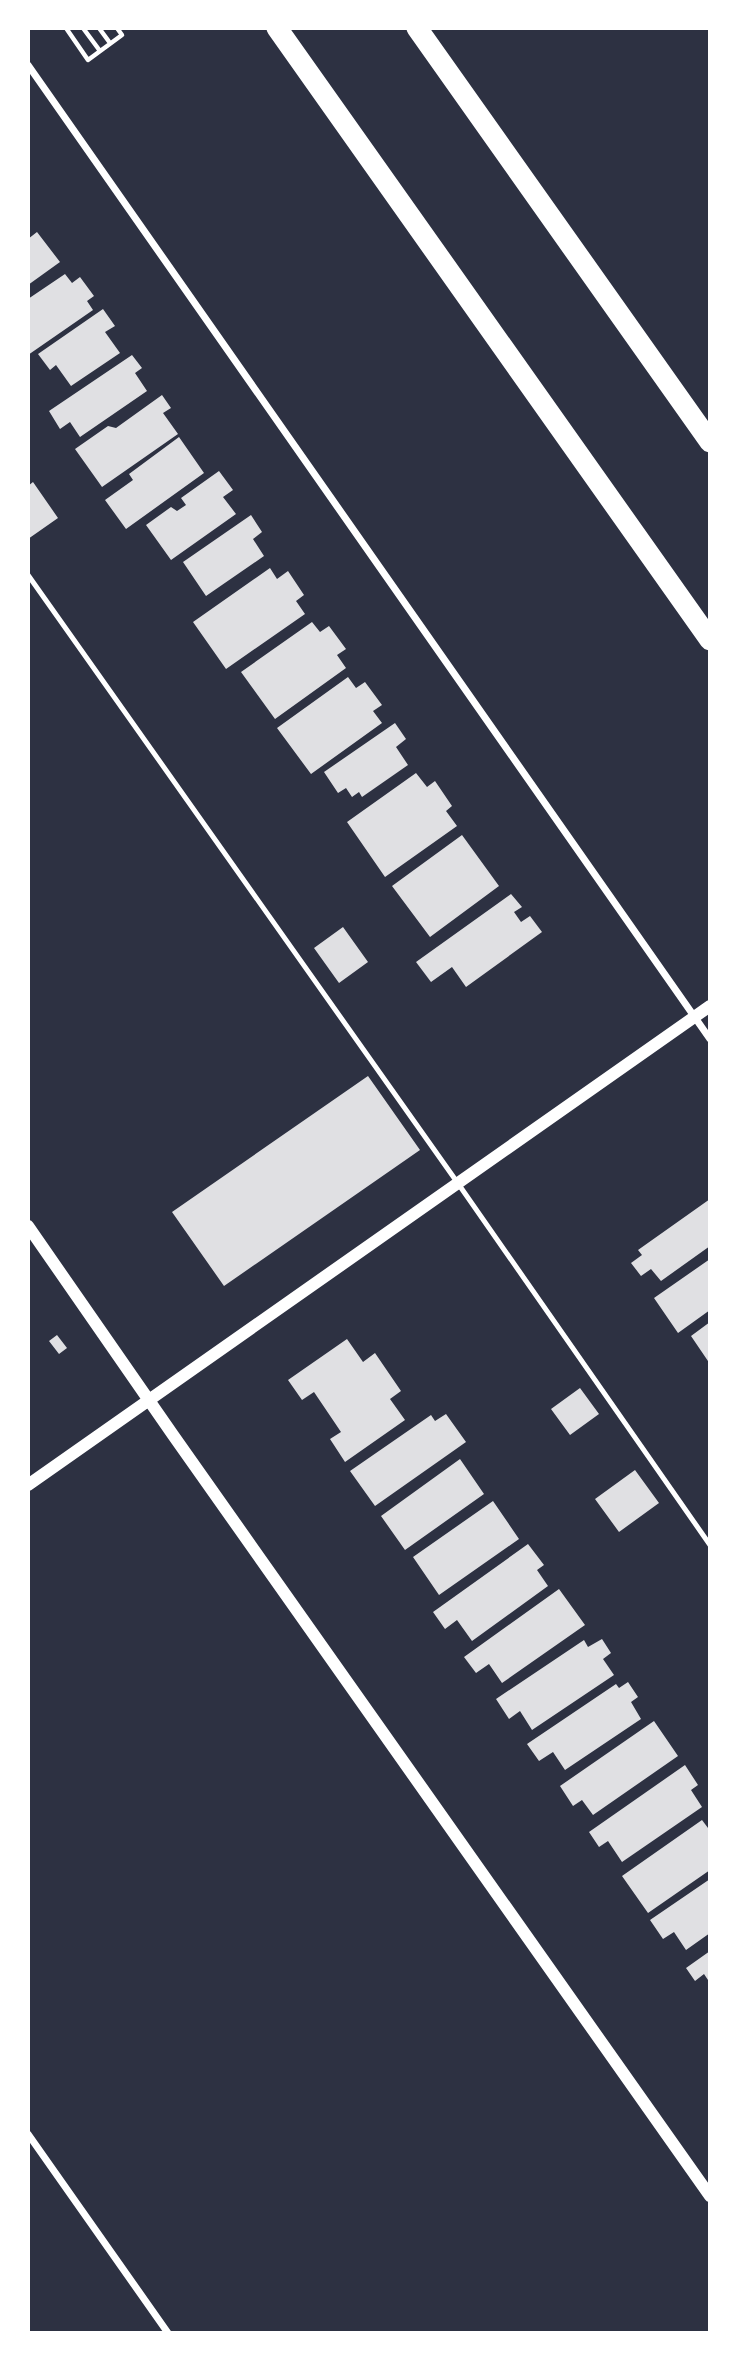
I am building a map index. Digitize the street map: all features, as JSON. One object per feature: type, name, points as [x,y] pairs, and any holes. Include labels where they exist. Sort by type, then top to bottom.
[{"type":"highway","points":[[277,28],[710,640]]},
{"type":"highway","points":[[417,28],[710,442]]},
{"type":"street","points":[[28,65],[710,1040]]},
{"type":"street","points":[[28,1485],[710,1006]]},
{"type":"street","points":[[28,1226],[710,2196]]},
{"type":"street","points":[[28,2134],[168,2333]]},
{"type":"lane","points":[[28,575],[710,1545]]},
{"type":"path","points":[[74,28],[67,30],[88,60],[122,35],[117,28]]},
{"type":"path","points":[[83,28],[100,51]]},
{"type":"path","points":[[99,28],[110,43]]},
{"type":"building","points":[[37,232],[60,262],[28,285],[28,239]]},
{"type":"building","points":[[65,274],[72,283],[80,277],[94,296],[87,301],[93,310],[28,355],[28,299]]},
{"type":"building","points":[[103,309],[115,326],[105,332],[120,353],[71,386],[56,365],[50,370],[38,354]]},
{"type":"building","points":[[132,355],[142,368],[135,373],[147,391],[80,437],[70,422],[60,429],[49,411]]},
{"type":"building","points":[[162,395],[171,408],[163,413],[178,434],[102,487],[75,449],[108,426],[116,428]]},
{"type":"building","points":[[179,437],[204,473],[126,529],[105,500],[133,480],[129,474]]},
{"type":"building","points":[[219,471],[233,490],[223,497],[236,514],[171,560],[146,525],[171,507],[177,511],[186,505],[181,498]]},
{"type":"building","points":[[33,482],[58,518],[28,539],[28,486]]},
{"type":"building","points":[[251,515],[262,532],[253,539],[264,556],[206,596],[183,562]]},
{"type":"building","points":[[270,568],[277,579],[288,571],[304,595],[296,601],[305,614],[226,669],[193,622]]},
{"type":"building","points":[[312,622],[320,632],[329,626],[346,649],[337,655],[346,668],[275,719],[241,672]]},
{"type":"building","points":[[348,677],[356,688],[365,682],[382,705],[373,711],[382,723],[311,774],[277,728]]},
{"type":"building","points":[[395,723],[406,739],[396,747],[408,765],[362,797],[359,792],[352,797],[346,788],[338,793],[324,772]]},
{"type":"building","points":[[416,773],[427,787],[435,781],[452,806],[446,811],[457,826],[385,877],[347,822]]},
{"type":"building","points":[[462,835],[499,886],[430,937],[392,886]]},
{"type":"building","points":[[511,894],[522,907],[514,912],[521,922],[530,916],[542,932],[466,987],[452,967],[431,982],[416,962]]},
{"type":"building","points":[[343,927],[368,962],[339,983],[314,948]]},
{"type":"building","points":[[368,1076],[420,1150],[224,1286],[172,1212]]},
{"type":"building","points":[[710,1199],[710,1246],[661,1281],[651,1269],[641,1276],[631,1263],[642,1255],[638,1250]]},
{"type":"building","points":[[710,1259],[710,1310],[678,1333],[654,1298]]},
{"type":"building","points":[[710,1322],[710,1364],[691,1336]]},
{"type":"building","points":[[57,1335],[67,1348],[59,1354],[49,1341]]},
{"type":"building","points":[[347,1339],[363,1362],[375,1353],[401,1391],[390,1399],[405,1420],[345,1462],[330,1439],[341,1432],[314,1392],[302,1400],[288,1380]]},
{"type":"building","points":[[580,1388],[599,1414],[570,1435],[551,1409]]},
{"type":"building","points":[[446,1414],[466,1442],[375,1506],[350,1471],[431,1415],[435,1421]]},
{"type":"building","points":[[460,1459],[484,1494],[405,1550],[381,1516]]},
{"type":"building","points":[[635,1470],[659,1503],[619,1532],[595,1499]]},
{"type":"building","points":[[493,1501],[519,1539],[439,1595],[413,1557]]},
{"type":"building","points":[[528,1544],[544,1565],[537,1570],[548,1586],[472,1641],[457,1620],[445,1629],[433,1612]]},
{"type":"building","points":[[559,1589],[585,1625],[502,1683],[489,1664],[476,1673],[464,1657]]},
{"type":"building","points":[[602,1639],[611,1653],[603,1659],[614,1675],[532,1730],[520,1711],[509,1719],[496,1699],[584,1640],[588,1647]]},
{"type":"building","points":[[628,1682],[638,1697],[631,1702],[641,1719],[565,1770],[553,1752],[539,1761],[527,1744],[616,1684],[619,1688]]},
{"type":"building","points":[[654,1721],[678,1756],[593,1815],[582,1800],[573,1806],[560,1786]]},
{"type":"building","points":[[685,1765],[698,1785],[691,1790],[702,1807],[622,1862],[608,1841],[599,1847],[589,1832]]},
{"type":"building","points":[[702,1820],[710,1827],[710,1870],[648,1913],[622,1876]]},
{"type":"building","points":[[710,1879],[710,1933],[686,1950],[674,1932],[663,1939],[650,1920]]},
{"type":"building","points":[[710,1951],[710,1983],[704,1974],[695,1981],[686,1968]]}]
